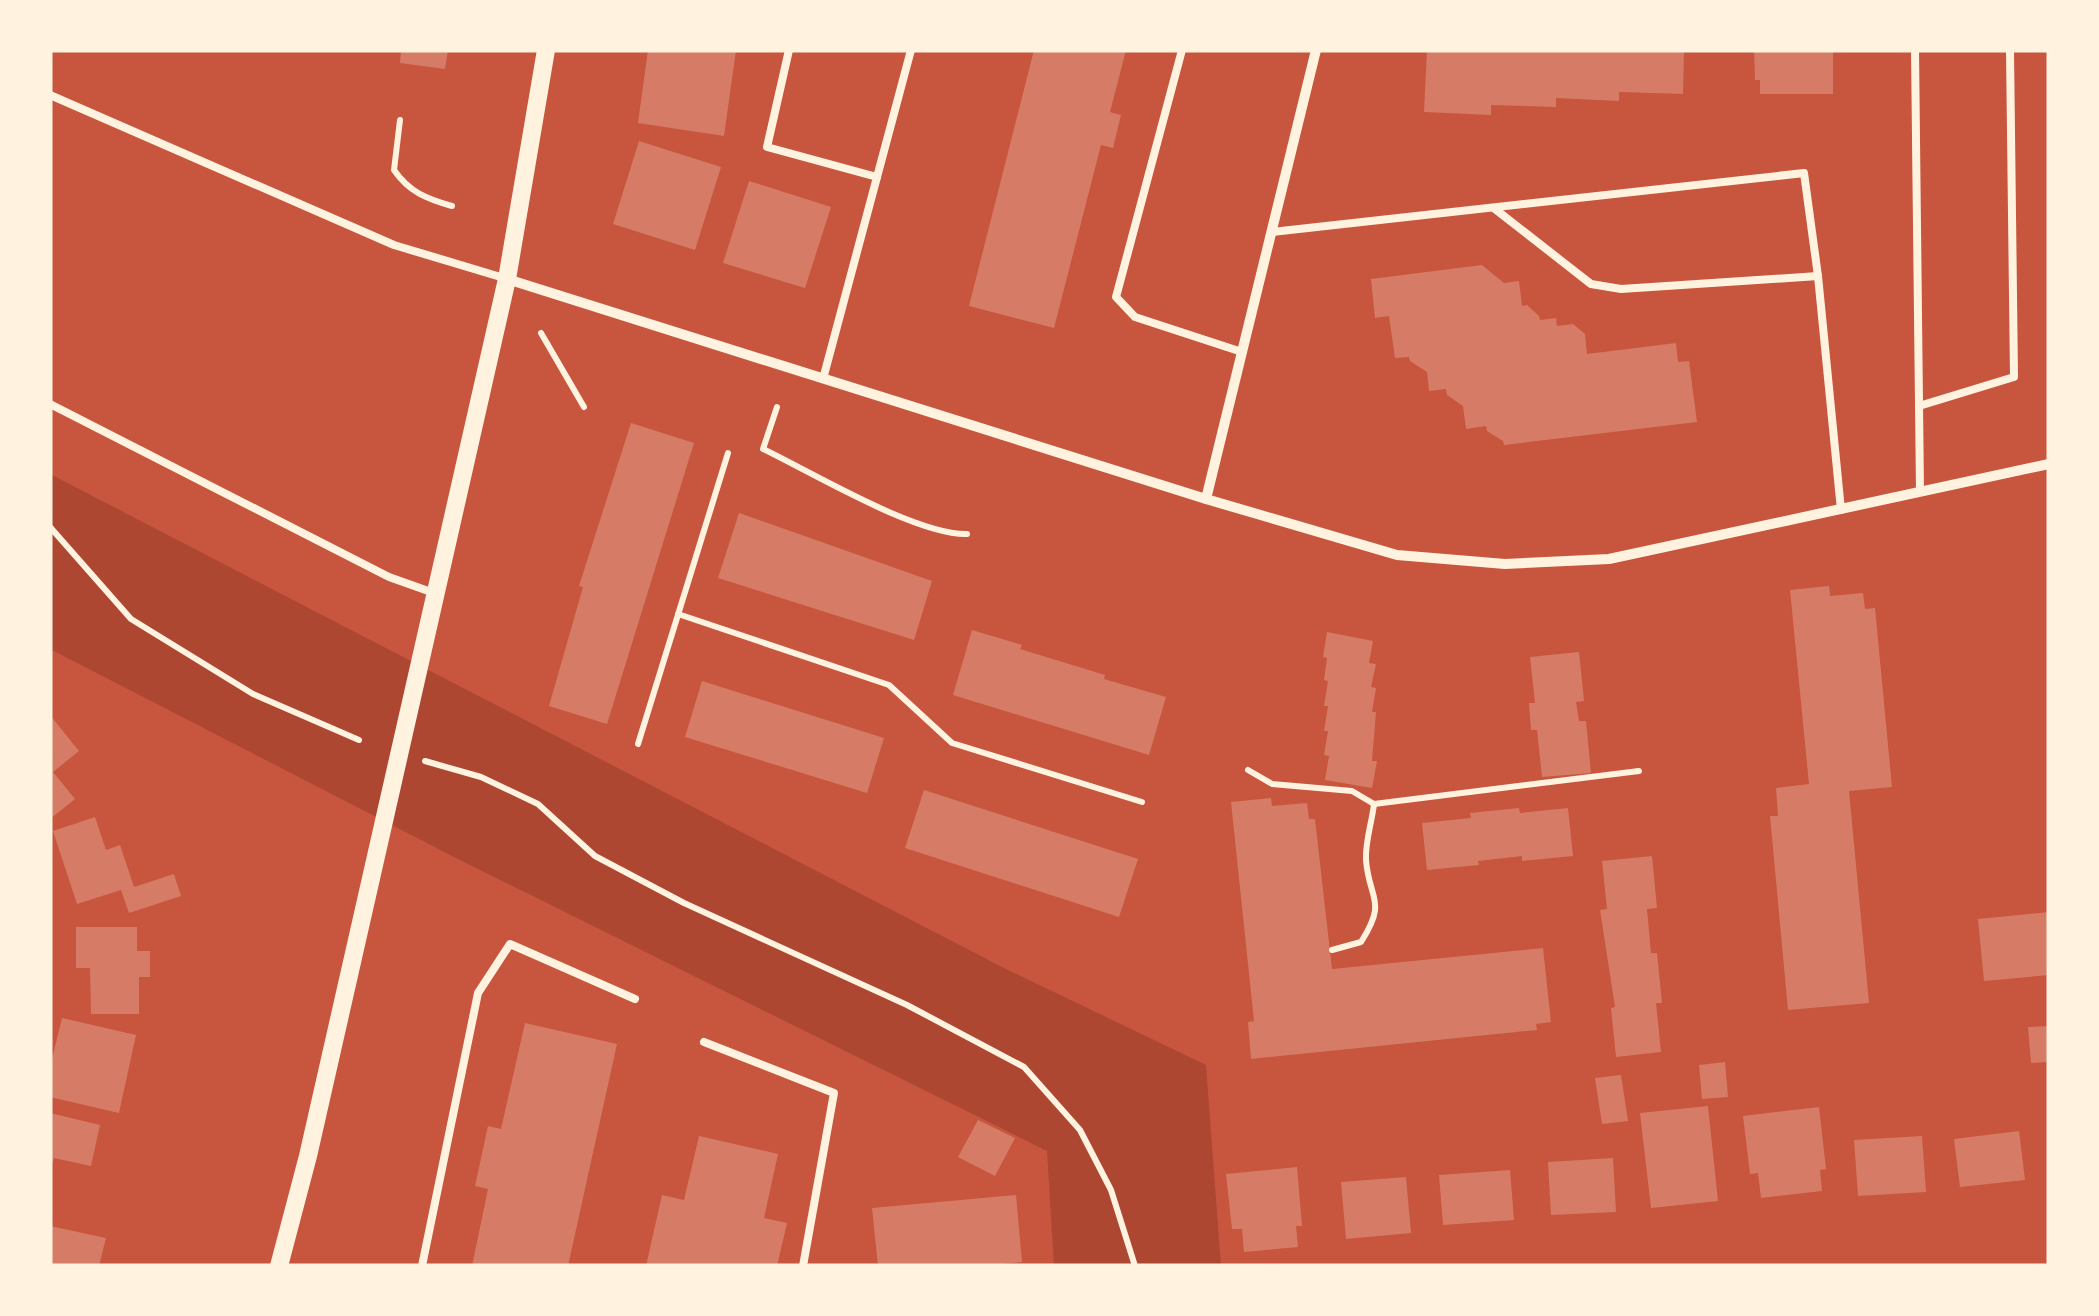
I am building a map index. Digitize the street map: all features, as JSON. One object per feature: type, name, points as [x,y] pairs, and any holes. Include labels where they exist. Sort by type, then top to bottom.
[{"type":"street","points":[[279,1266],[308,1156],[508,279],[546,50]]},
{"type":"street","points":[[1206,499],[1316,50]]},
{"type":"street","points":[[508,279],[1206,499],[1397,555],[1505,564],[1609,559],[2049,464]]},
{"type":"lane","points":[[789,50],[766,148],[877,177]]},
{"type":"lane","points":[[823,379],[911,50]]},
{"type":"lane","points":[[1182,50],[1116,297],[1134,317],[1242,352]]},
{"type":"lane","points":[[1916,50],[1920,492]]},
{"type":"lane","points":[[1919,406],[2014,377],[2010,50]]},
{"type":"lane","points":[[50,95],[394,245],[508,279]]},
{"type":"lane","points":[[1272,232],[1804,172],[1841,510]]},
{"type":"lane","points":[[1496,209],[1591,284],[1620,289],[1818,276]]},
{"type":"lane","points":[[50,404],[389,577],[434,593]]},
{"type":"lane","points":[[422,1266],[478,994],[510,944],[634,999]]},
{"type":"lane","points":[[704,1042],[834,1093],[803,1266]]},
{"type":"path","points":[[400,120],[394,170],[404,185],[425,198],[452,206]]},
{"type":"path","points":[[542,333],[584,407]]},
{"type":"path","points":[[777,408],[763,449],[915,523],[946,534],[967,534]]},
{"type":"path","points":[[638,744],[728,453]]},
{"type":"path","points":[[50,527],[143,628],[253,694],[358,740]]},
{"type":"path","points":[[678,614],[889,685],[952,743],[1142,802]]},
{"type":"path","points":[[424,761],[481,778],[538,804],[595,856],[684,903],[907,1006],[1024,1067],[1080,1130],[1111,1190],[1134,1266]]},
{"type":"path","points":[[1248,770],[1272,784],[1352,791],[1374,804],[1638,771]]},
{"type":"path","points":[[1332,950],[1362,942],[1373,923],[1377,900],[1366,860],[1374,804]]},
{"type":"shaded area","points":[[50,474],[1004,968],[1206,1065],[1221,1266],[1054,1266],[1047,1151],[456,858],[50,649]]},
{"type":"building","points":[[401,50],[448,50],[445,69],[400,63]]},
{"type":"building","points":[[648,50],[736,50],[724,136],[638,123]]},
{"type":"building","points":[[1034,50],[1126,50],[1110,112],[1121,115],[1113,148],[1101,145],[1054,328],[969,306]]},
{"type":"building","points":[[1427,50],[1684,50],[1683,94],[1619,92],[1619,101],[1556,98],[1556,107],[1491,105],[1491,115],[1424,112]]},
{"type":"building","points":[[1754,50],[1833,50],[1833,94],[1760,94],[1760,80],[1755,80]]},
{"type":"building","points":[[639,141],[721,167],[695,250],[613,224]]},
{"type":"building","points":[[749,181],[831,207],[805,288],[723,263]]},
{"type":"building","points":[[1482,265],[1504,283],[1519,281],[1522,306],[1527,305],[1540,320],[1556,318],[1557,326],[1573,324],[1585,334],[1587,354],[1676,343],[1678,362],[1689,361],[1697,422],[1504,445],[1486,426],[1466,429],[1463,406],[1447,395],[1446,389],[1429,391],[1427,372],[1409,357],[1395,358],[1389,316],[1375,318],[1371,279]]},
{"type":"building","points":[[631,423],[694,443],[607,724],[549,706],[583,587],[579,586]]},
{"type":"building","points":[[739,513],[932,581],[914,640],[718,578]]},
{"type":"building","points":[[1829,586],[1830,596],[1863,593],[1865,609],[1875,608],[1892,787],[1849,791],[1869,1003],[1788,1010],[1770,816],[1778,816],[1776,788],[1809,784],[1790,590]]},
{"type":"building","points":[[972,630],[1105,675],[1104,679],[1166,697],[1149,755],[953,695]]},
{"type":"building","points":[[1327,632],[1373,641],[1369,663],[1376,664],[1371,687],[1376,688],[1372,761],[1377,761],[1372,788],[1325,780],[1329,756],[1324,755],[1328,731],[1324,731],[1328,681],[1324,680],[1327,658],[1323,657]]},
{"type":"building","points":[[1579,652],[1584,701],[1576,702],[1579,721],[1586,721],[1591,773],[1542,777],[1537,730],[1531,730],[1529,703],[1535,703],[1530,657]]},
{"type":"building","points":[[702,681],[884,738],[867,793],[685,737]]},
{"type":"building","points":[[50,715],[79,751],[53,772],[75,799],[50,819]]},
{"type":"building","points":[[924,790],[1138,859],[1119,917],[905,848]]},
{"type":"building","points":[[1271,798],[1272,806],[1307,803],[1309,819],[1315,819],[1332,969],[1543,948],[1551,1022],[1536,1024],[1537,1030],[1251,1059],[1248,1022],[1254,1021],[1231,802]]},
{"type":"building","points":[[1519,808],[1520,813],[1568,808],[1573,856],[1522,861],[1522,856],[1427,870],[1422,823]]},
{"type":"building","points":[[95,817],[106,850],[120,845],[134,887],[174,874],[181,896],[129,913],[121,890],[77,904],[53,831]]},
{"type":"building","points":[[1652,856],[1657,908],[1647,909],[1662,1003],[1656,1003],[1661,1052],[1616,1057],[1611,1008],[1615,1007],[1600,910],[1607,909],[1602,861]]},
{"type":"building","points":[[2049,912],[2049,975],[1984,981],[1978,919]]},
{"type":"building","points":[[76,927],[137,927],[137,951],[150,951],[150,977],[139,977],[139,1014],[91,1014],[90,968],[76,968]]},
{"type":"building","points":[[62,1018],[136,1035],[119,1113],[50,1097],[50,1067]]},
{"type":"building","points":[[525,1023],[617,1044],[568,1266],[472,1266],[488,1189],[475,1186],[488,1126],[501,1129]]},
{"type":"building","points":[[2049,1026],[2049,1062],[2031,1063],[2028,1027]]},
{"type":"building","points":[[1725,1062],[1728,1097],[1702,1099],[1699,1065]]},
{"type":"building","points":[[1621,1075],[1628,1121],[1602,1124],[1595,1078]]},
{"type":"building","points":[[1708,1106],[1718,1201],[1651,1208],[1640,1113]]},
{"type":"building","points":[[1819,1107],[1826,1169],[1820,1170],[1822,1191],[1761,1198],[1758,1173],[1750,1174],[1743,1116]]},
{"type":"building","points":[[50,1113],[100,1125],[91,1166],[54,1158],[50,1170]]},
{"type":"building","points":[[978,1120],[1015,1138],[995,1176],[958,1157]]},
{"type":"building","points":[[2019,1131],[2025,1180],[1960,1187],[1954,1139]]},
{"type":"building","points":[[699,1136],[778,1154],[764,1218],[787,1223],[777,1266],[646,1266],[662,1195],[684,1200]]},
{"type":"building","points":[[1922,1136],[1926,1192],[1858,1196],[1854,1140]]},
{"type":"building","points":[[1613,1158],[1616,1212],[1551,1215],[1548,1162]]},
{"type":"building","points":[[1297,1167],[1302,1226],[1296,1226],[1298,1247],[1244,1252],[1242,1229],[1232,1229],[1226,1174]]},
{"type":"building","points":[[1510,1170],[1514,1220],[1443,1225],[1439,1175]]},
{"type":"building","points":[[1406,1177],[1411,1233],[1346,1239],[1341,1182]]},
{"type":"building","points":[[1016,1195],[1022,1262],[878,1266],[872,1208]]},
{"type":"building","points":[[50,1226],[106,1238],[99,1266],[50,1266]]}]
